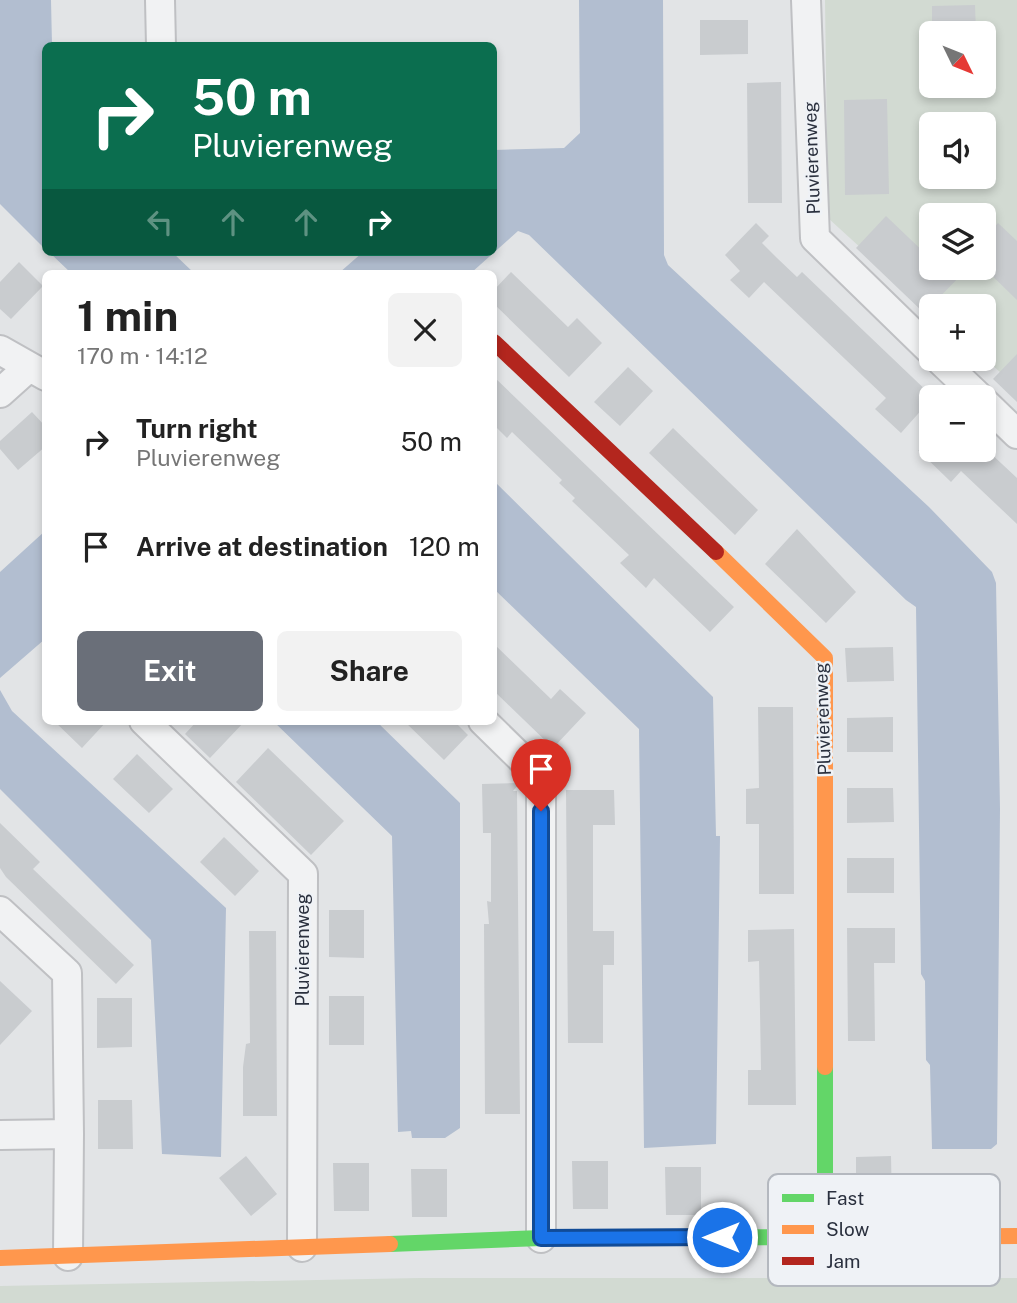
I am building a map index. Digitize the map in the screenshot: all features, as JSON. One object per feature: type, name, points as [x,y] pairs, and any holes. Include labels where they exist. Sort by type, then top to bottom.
[{"type":"street","points":[[160,0],[161,42]]},
{"type":"street","name":"Pluvierenweg","points":[[806,0],[815,238],[919,339]]},
{"type":"street","name":"Pluvierenweg","points":[[497,345],[616,455],[825,658],[825,1174]]},
{"type":"street","points":[[0,350],[37,371],[0,393]]},
{"type":"street","points":[[952,371],[966,385]]},
{"type":"street","points":[[996,413],[1017,434]]},
{"type":"street","name":"Pluvierenweg","points":[[148,725],[303,874],[302,1247]]},
{"type":"street","points":[[487,725],[533,770],[541,785],[541,1238]]},
{"type":"street","points":[[0,911],[67,973],[68,1256]]},
{"type":"street","points":[[0,1135],[69,1134]]},
{"type":"street","points":[[0,1258],[541,1238],[768,1237]]},
{"type":"shaded area","points":[[825,0],[1017,0],[1017,387],[996,369],[996,294],[919,294],[919,301],[828,218]]},
{"type":"shaded area","points":[[419,1278],[768,1278],[768,1286],[1000,1286],[1000,1278],[1017,1278],[1017,1303],[0,1303],[0,1286]]},
{"type":"water","points":[[0,0],[51,0],[52,42],[42,42],[42,246],[0,204]]},
{"type":"water","points":[[579,0],[663,0],[664,255],[668,265],[929,507],[992,572],[996,583],[1000,809],[997,1144],[991,1149],[932,1149],[930,1065],[926,1060],[925,981],[921,974],[916,607],[529,235],[518,231],[497,250],[497,150],[564,148],[580,133]]},
{"type":"water","points":[[53,256],[176,256],[191,270],[68,270]]},
{"type":"water","points":[[358,256],[490,256],[474,270],[342,270]]},
{"type":"water","points":[[497,484],[713,697],[716,836],[720,836],[716,1144],[644,1148],[639,729],[497,592]]},
{"type":"water","points":[[42,534],[42,642],[0,678],[0,572]]},
{"type":"water","points":[[0,690],[12,711],[226,908],[221,1157],[162,1154],[151,940],[0,789]]},
{"type":"water","points":[[277,725],[380,725],[460,803],[460,1128],[445,1138],[412,1138],[411,1131],[398,1132],[392,836]]},
{"type":"building","points":[[975,5],[976,21],[932,21],[932,6]]},
{"type":"building","points":[[700,20],[748,20],[748,54],[700,55]]},
{"type":"building","points":[[781,82],[782,203],[748,203],[747,83]]},
{"type":"building","points":[[887,99],[889,194],[845,195],[844,100]]},
{"type":"building","points":[[886,216],[919,248],[919,280],[956,280],[943,294],[919,294],[919,308],[856,248]]},
{"type":"building","points":[[756,223],[769,236],[762,243],[777,258],[797,277],[802,272],[920,385],[919,413],[901,433],[875,409],[886,398],[764,282],[749,298],[730,280],[740,271],[725,255]]},
{"type":"building","points":[[998,223],[1017,241],[1017,300],[996,280]]},
{"type":"building","points":[[19,262],[42,287],[11,319],[0,309],[0,282]]},
{"type":"building","points":[[511,272],[568,327],[577,318],[602,343],[569,377],[497,307],[497,287]]},
{"type":"building","points":[[1017,354],[1017,402],[993,379]]},
{"type":"building","points":[[628,367],[653,391],[620,426],[594,402]]},
{"type":"building","points":[[497,380],[734,607],[710,632],[654,578],[646,588],[620,563],[629,555],[572,501],[575,498],[559,483],[562,480],[512,432],[507,438],[497,428]]},
{"type":"building","points":[[32,412],[42,423],[42,449],[18,470],[0,449],[0,441]]},
{"type":"building","points":[[673,428],[758,510],[735,535],[649,453]]},
{"type":"building","points":[[996,458],[1017,478],[1017,524],[961,471],[951,482],[930,462],[996,462]]},
{"type":"building","points":[[797,529],[856,592],[826,623],[765,564]]},
{"type":"building","points":[[497,647],[551,699],[560,689],[586,713],[553,748],[497,694]]},
{"type":"building","points":[[893,647],[894,681],[847,682],[845,648]]},
{"type":"building","points":[[758,707],[793,707],[794,894],[759,894],[759,824],[746,824],[746,789],[759,788]]},
{"type":"building","points":[[893,717],[893,752],[847,752],[847,718]]},
{"type":"building","points":[[58,725],[103,725],[82,748]]},
{"type":"building","points":[[193,725],[241,725],[210,758],[185,734]]},
{"type":"building","points":[[408,725],[458,725],[468,735],[444,760]]},
{"type":"building","points":[[268,748],[344,821],[311,855],[236,782]]},
{"type":"building","points":[[137,754],[173,789],[149,813],[113,779]]},
{"type":"building","points":[[520,783],[513,791],[517,791],[520,1114],[485,1114],[484,924],[489,924],[487,901],[491,902],[491,833],[483,833],[482,784]]},
{"type":"building","points":[[847,788],[893,788],[894,822],[847,823]]},
{"type":"building","points":[[566,790],[614,790],[615,825],[593,825],[593,931],[614,931],[614,965],[603,965],[603,1043],[568,1043]]},
{"type":"building","points":[[0,823],[40,862],[33,869],[134,965],[116,984],[6,877],[0,868]]},
{"type":"building","points":[[224,837],[259,871],[235,896],[200,862]]},
{"type":"building","points":[[847,858],[894,858],[894,893],[847,893]]},
{"type":"building","points":[[329,910],[364,910],[364,958],[329,957]]},
{"type":"building","points":[[847,928],[895,928],[895,963],[874,963],[875,1041],[848,1041]]},
{"type":"building","points":[[794,929],[796,1105],[748,1105],[748,1070],[761,1070],[759,961],[748,962],[748,930]]},
{"type":"building","points":[[249,931],[276,931],[277,1116],[243,1116],[243,1067],[246,1044],[250,1043]]},
{"type":"building","points":[[0,981],[32,1011],[0,1045]]},
{"type":"building","points":[[329,996],[364,996],[364,1045],[329,1045]]},
{"type":"building","points":[[97,998],[132,998],[132,1047],[97,1048]]},
{"type":"building","points":[[98,1100],[132,1100],[133,1149],[98,1149]]},
{"type":"building","points":[[246,1156],[277,1194],[251,1216],[219,1178]]},
{"type":"building","points":[[891,1156],[891,1174],[856,1174],[856,1157]]},
{"type":"building","points":[[572,1161],[608,1161],[608,1209],[573,1209]]},
{"type":"building","points":[[333,1163],[369,1163],[369,1211],[334,1211]]},
{"type":"building","points":[[665,1167],[701,1167],[701,1215],[666,1215]]},
{"type":"building","points":[[411,1169],[447,1169],[447,1217],[412,1217]]},
{"type":"traffic: fast","points":[[825,1067],[825,1174]]},
{"type":"traffic: fast","points":[[390,1244],[541,1238],[768,1237]]},
{"type":"traffic: slow","points":[[716,552],[825,658],[825,1067]]},
{"type":"traffic: slow","points":[[1000,1236],[1017,1236]]},
{"type":"traffic: slow","points":[[0,1258],[390,1244]]},
{"type":"traffic: jam","points":[[497,345],[716,552]]},
{"type":"route","points":[[541,811],[541,1238],[722,1237]]}]
